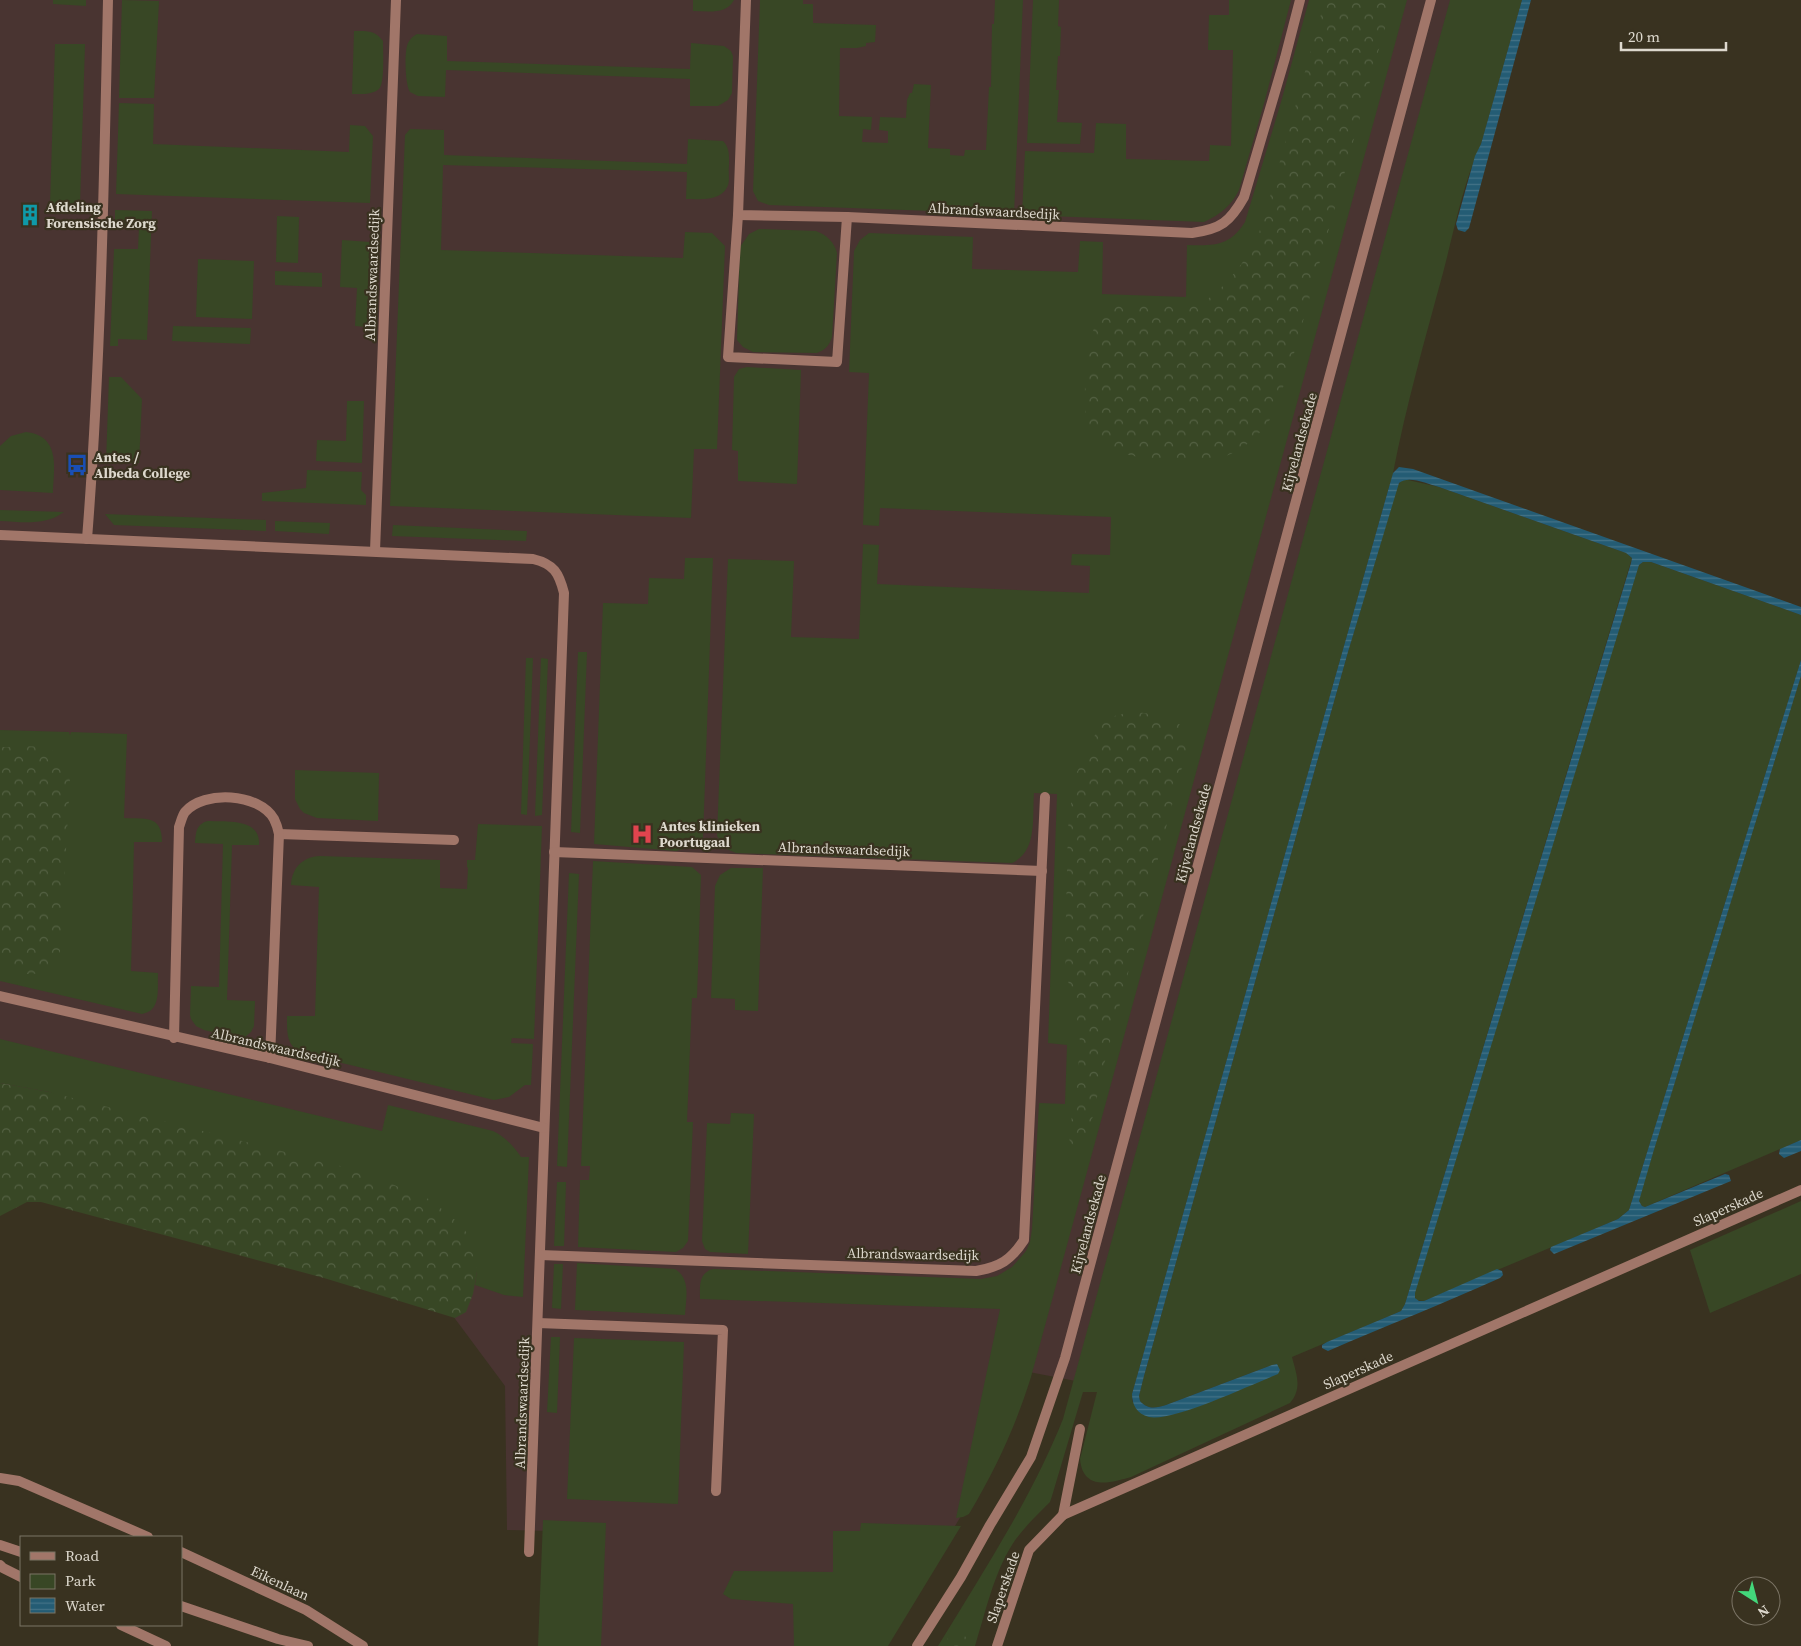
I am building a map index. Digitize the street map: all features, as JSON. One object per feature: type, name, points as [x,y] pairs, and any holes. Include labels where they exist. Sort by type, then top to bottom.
[{"type":"street","points":[[87,538],[93,451],[102,223],[108,0]]},
{"type":"street","name":"Albrandswaardsedijk","points":[[374,551],[396,0]]},
{"type":"street","points":[[746,0],[738,215],[728,357],[837,362],[847,217]]},
{"type":"street","name":"Albrandswaardsedijk","points":[[738,215],[847,217],[1192,233],[1209,230],[1224,224],[1235,212],[1244,197],[1300,0]]},
{"type":"street","name":"Kijvelandsekade","points":[[917,1646],[961,1577],[1031,1457],[1066,1358],[1431,0]]},
{"type":"street","name":"Albrandswaardsedijk","points":[[0,535],[533,559],[548,564],[556,571],[564,593],[529,1552]]},
{"type":"street","points":[[174,1038],[179,826],[184,813],[194,804],[210,798],[229,797],[246,800],[262,808],[274,818],[279,834],[270,1058]]},
{"type":"street","name":"Albrandswaardsedijk","points":[[540,1255],[976,1271],[991,1269],[1005,1262],[1017,1252],[1024,1240],[1045,797]]},
{"type":"street","points":[[279,834],[454,840]]},
{"type":"street","name":"Albrandswaardsedijk","points":[[554,852],[1042,871]]},
{"type":"street","name":"Albrandswaardsedijk","points":[[0,996],[174,1038],[270,1058],[544,1128]]},
{"type":"street","name":"Slaperskade","points":[[998,1646],[1029,1550],[1062,1515],[1801,1190]]},
{"type":"street","points":[[538,1323],[724,1330],[716,1491]]},
{"type":"street","points":[[1062,1515],[1080,1429]]},
{"type":"street","points":[[0,1478],[20,1481],[146,1536]]},
{"type":"street","points":[[0,1545],[20,1552]]},
{"type":"street","name":"Eikenlaan","points":[[182,1552],[306,1610],[364,1646]]},
{"type":"street","points":[[0,1565],[20,1576]]},
{"type":"street","points":[[182,1606],[308,1646]]},
{"type":"street","points":[[124,1626],[166,1646]]},
{"type":"shaded area","name":"Antes klinieken Poortugaal","points":[[0,0],[1512,0],[1128,1391],[1029,1372],[967,1506],[883,1646],[551,1646],[552,1531],[507,1530],[505,1386],[453,1316],[65,1196],[0,1199]]},
{"type":"green space","points":[[53,0],[86,0],[86,6],[53,4]]},
{"type":"green space","points":[[122,0],[159,1],[154,98],[119,98]]},
{"type":"green space","points":[[693,0],[734,0],[731,5],[721,10],[693,11]]},
{"type":"green space","points":[[760,0],[803,0],[803,4],[813,4],[813,23],[876,25],[875,42],[866,43],[866,46],[857,48],[840,48],[839,116],[872,117],[871,130],[863,129],[862,142],[888,143],[888,131],[879,130],[880,117],[906,118],[907,100],[910,93],[912,93],[914,84],[931,85],[928,148],[950,149],[950,155],[964,156],[965,150],[986,150],[989,87],[991,87],[992,24],[994,24],[995,0],[1023,0],[1014,214],[769,205],[758,201],[753,191]]},
{"type":"green space","points":[[1033,0],[1059,0],[1058,26],[1061,27],[1056,90],[1059,90],[1057,122],[1082,123],[1080,144],[1027,143]]},
{"type":"green space","points":[[1229,0],[1291,0],[1239,190],[1229,205],[1216,216],[1204,222],[1022,215],[1025,151],[1094,153],[1096,123],[1126,124],[1126,159],[1209,161],[1210,145],[1231,146],[1233,50],[1208,50],[1209,15],[1229,15]]},
{"type":"green space","points":[[1309,0],[1407,0],[1031,1377],[1011,1431],[988,1480],[969,1514],[956,1518],[1000,1309],[700,1299],[700,1285],[702,1277],[713,1269],[981,1279],[997,1276],[1012,1267],[1026,1251],[1032,1229],[1039,1103],[1065,1104],[1067,1045],[1048,1043],[1057,794],[1034,793],[1030,842],[1020,858],[1012,863],[736,853],[724,848],[717,836],[728,559],[794,561],[791,637],[859,639],[863,544],[879,545],[877,584],[1089,593],[1090,566],[1071,565],[1072,554],[1110,555],[1111,517],[880,508],[879,526],[863,525],[869,373],[849,372],[854,251],[860,240],[869,233],[973,237],[972,269],[1078,272],[1080,241],[1103,242],[1102,294],[1186,297],[1187,245],[1220,243],[1233,236],[1245,222]]},
{"type":"green space","points":[[1325,0],[1393,0],[1294,355],[1272,416],[1256,436],[1242,448],[1227,456],[1211,460],[1193,463],[1157,460],[1125,454],[1106,447],[1091,435],[1086,416],[1086,370],[1092,334],[1100,318],[1111,308],[1124,304],[1183,306],[1205,301],[1222,287],[1244,260],[1263,222]]},
{"type":"green space","points":[[1450,0],[1522,0],[1481,144],[1459,207],[1410,398],[1393,473],[1132,1394],[1132,1401],[1149,1417],[1182,1412],[1214,1399],[1272,1365],[1162,1406],[1149,1407],[1140,1401],[1139,1396],[1144,1376],[1348,652],[1397,486],[1402,480],[1408,480],[1439,487],[1626,553],[1632,558],[1405,1304],[1401,1311],[1292,1357],[1297,1375],[1297,1386],[1290,1403],[1131,1477],[1099,1482],[1086,1476],[1082,1469],[1080,1459],[1097,1392],[1083,1392],[1050,1502],[1020,1533],[1006,1556],[991,1594],[975,1646],[938,1646],[989,1563],[1021,1506],[1063,1419]]},
{"type":"green space","points":[[354,31],[374,33],[383,41],[381,86],[379,89],[366,94],[352,94]]},
{"type":"green space","points":[[417,34],[447,36],[447,61],[690,69],[691,43],[724,46],[731,51],[733,56],[732,93],[728,100],[718,106],[690,106],[690,79],[446,70],[445,97],[418,96],[410,92],[408,88],[406,68],[408,43]]},
{"type":"green space","points":[[55,44],[85,44],[80,204],[50,204]]},
{"type":"green space","points":[[119,103],[154,104],[153,144],[349,152],[350,125],[365,126],[373,136],[370,203],[116,194]]},
{"type":"green space","points":[[410,129],[444,130],[444,155],[687,164],[688,139],[723,141],[728,149],[729,156],[728,185],[716,197],[703,199],[686,199],[687,172],[443,165],[441,250],[683,258],[685,232],[712,233],[725,246],[717,449],[694,449],[691,518],[390,506],[405,135]]},
{"type":"green space","points":[[115,210],[152,211],[147,340],[118,339],[118,346],[110,346],[114,249],[138,249],[139,227],[115,225]]},
{"type":"green space","points":[[277,216],[299,217],[298,263],[276,262]]},
{"type":"green space","points":[[759,229],[816,231],[827,237],[834,245],[837,253],[832,337],[828,345],[820,352],[753,352],[743,347],[737,340],[740,247],[749,234]]},
{"type":"green space","points":[[342,240],[370,242],[367,327],[355,326],[357,288],[340,287]]},
{"type":"green space","points":[[198,259],[254,261],[252,319],[196,317]]},
{"type":"green space","points":[[275,271],[322,273],[322,287],[275,285]]},
{"type":"green space","points":[[173,326],[251,328],[250,344],[172,341]]},
{"type":"green space","points":[[747,367],[801,370],[797,484],[738,481],[738,451],[732,450],[734,377],[739,369]]},
{"type":"green space","points":[[109,377],[121,377],[142,399],[139,463],[106,462]]},
{"type":"green space","points":[[347,401],[364,401],[362,463],[316,461],[317,440],[346,441]]},
{"type":"green space","points":[[26,432],[37,435],[50,446],[54,464],[53,493],[0,490],[0,446],[11,436]]},
{"type":"green space","points":[[307,470],[362,472],[361,490],[366,495],[366,505],[262,501],[262,493],[306,488]]},
{"type":"green space","points":[[0,510],[64,512],[49,519],[25,522],[0,521]]},
{"type":"green space","points":[[105,514],[266,520],[266,531],[114,525]]},
{"type":"green space","points":[[275,521],[330,523],[329,534],[275,531]]},
{"type":"green space","points":[[393,525],[527,531],[526,541],[392,536]]},
{"type":"green space","points":[[685,558],[713,558],[703,838],[694,846],[676,851],[594,844],[603,603],[648,604],[649,578],[684,579]]},
{"type":"green space","points":[[1643,562],[1651,562],[1801,615],[1801,660],[1629,1210],[1618,1219],[1424,1301],[1416,1300],[1414,1293],[1635,575],[1639,565]]},
{"type":"green space","points":[[578,652],[587,652],[580,833],[571,832]]},
{"type":"green space","points":[[526,658],[533,658],[527,815],[521,814]]},
{"type":"green space","points":[[541,658],[548,659],[542,815],[535,816]]},
{"type":"green space","points":[[1801,676],[1801,1140],[1645,1207],[1639,1201],[1640,1194]]},
{"type":"green space","points":[[1129,712],[1173,720],[1183,728],[1187,740],[1187,748],[1104,1065],[1093,1116],[1084,1142],[1076,1146],[1071,1144],[1068,1136],[1076,1097],[1080,1041],[1075,1007],[1067,977],[1065,957],[1068,828],[1074,778],[1103,723],[1111,717]]},
{"type":"green space","points":[[0,730],[69,732],[70,735],[71,732],[127,734],[124,818],[146,819],[156,823],[161,833],[162,842],[134,842],[131,971],[158,973],[156,1004],[148,1012],[142,1014],[0,981]]},
{"type":"green space","points":[[35,746],[54,751],[66,767],[70,781],[60,952],[47,968],[34,974],[19,973],[0,968],[0,747]]},
{"type":"green space","points":[[295,770],[379,773],[378,821],[317,818],[304,813],[295,799]]},
{"type":"green space","points":[[208,821],[241,823],[255,830],[258,836],[259,845],[232,845],[227,1000],[255,1001],[254,1026],[245,1037],[237,1038],[204,1030],[196,1026],[190,1015],[191,986],[219,987],[223,844],[195,843],[196,832],[199,826]]},
{"type":"green space","points":[[478,824],[542,826],[534,1039],[512,1038],[511,1043],[533,1044],[531,1085],[525,1085],[509,1097],[494,1100],[305,1054],[294,1048],[289,1039],[287,1016],[315,1016],[319,887],[291,885],[293,873],[299,864],[320,856],[440,860],[440,888],[467,889],[467,860],[475,860]]},
{"type":"green space","points":[[593,861],[692,867],[701,875],[697,998],[692,998],[687,1122],[693,1122],[688,1241],[683,1248],[676,1252],[578,1247],[580,1180],[589,1180],[590,1166],[581,1166]]},
{"type":"green space","points":[[731,868],[763,868],[758,1011],[735,1010],[735,999],[711,998],[715,886],[720,875]]},
{"type":"green space","points":[[569,873],[579,874],[567,1167],[557,1166]]},
{"type":"green space","points":[[0,1039],[382,1131],[388,1105],[493,1131],[508,1142],[521,1157],[529,1157],[523,1297],[504,1295],[475,1285],[477,1271],[49,1092],[0,1083]]},
{"type":"green space","points":[[0,1083],[49,1092],[360,1171],[431,1200],[461,1225],[476,1251],[477,1271],[473,1294],[466,1312],[455,1318],[324,1278],[41,1202],[27,1202],[0,1216]]},
{"type":"green space","points":[[731,1113],[754,1114],[748,1254],[710,1252],[705,1249],[702,1241],[707,1123],[730,1124]]},
{"type":"green space","points":[[557,1182],[566,1182],[564,1246],[554,1246]]},
{"type":"green space","points":[[1801,1201],[1801,1274],[1710,1313],[1690,1250]]},
{"type":"green space","points":[[577,1263],[675,1269],[680,1273],[685,1283],[685,1315],[575,1310]]},
{"type":"green space","points":[[554,1264],[563,1264],[561,1309],[552,1308]]},
{"type":"green space","points":[[551,1337],[560,1337],[557,1413],[547,1412]]},
{"type":"green space","points":[[574,1338],[684,1342],[678,1504],[567,1499]]},
{"type":"green space","points":[[543,1520],[606,1523],[601,1646],[538,1646]]},
{"type":"green space","points":[[861,1523],[961,1526],[888,1646],[794,1646],[793,1604],[731,1599],[723,1594],[734,1571],[833,1572],[833,1531],[860,1531]]},
{"type":"green space","points":[[958,1633],[965,1636],[970,1646],[942,1646],[949,1637]]},
{"type":"water","points":[[1522,0],[1531,0],[1469,228],[1465,232],[1458,230],[1456,224]]},
{"type":"water","points":[[1399,467],[1413,469],[1801,607],[1801,615],[1651,562],[1643,562],[1639,565],[1415,1298],[1419,1301],[1424,1301],[1497,1269],[1502,1271],[1503,1275],[1479,1288],[1328,1351],[1322,1348],[1322,1345],[1401,1311],[1405,1304],[1632,558],[1626,553],[1424,482],[1408,480],[1399,483],[1348,652],[1144,1376],[1139,1396],[1140,1401],[1152,1408],[1159,1407],[1272,1365],[1277,1364],[1280,1370],[1278,1374],[1194,1408],[1176,1414],[1149,1417],[1141,1414],[1136,1409],[1132,1394],[1393,473]]},
{"type":"water","points":[[1801,660],[1801,676],[1639,1201],[1645,1207],[1725,1174],[1729,1175],[1731,1181],[1554,1254],[1550,1250],[1551,1247],[1618,1219],[1629,1210]]},
{"type":"water","points":[[1801,1140],[1801,1151],[1784,1158],[1779,1154],[1780,1149]]},
{"type":"place","name":"Afdeling Forensische Zorg","points":[[30,215]]},
{"type":"place","name":"Antes / Albeda College","points":[[77,465]]},
{"type":"place","name":"Antes klinieken Poortugaal","points":[[642,834]]}]
